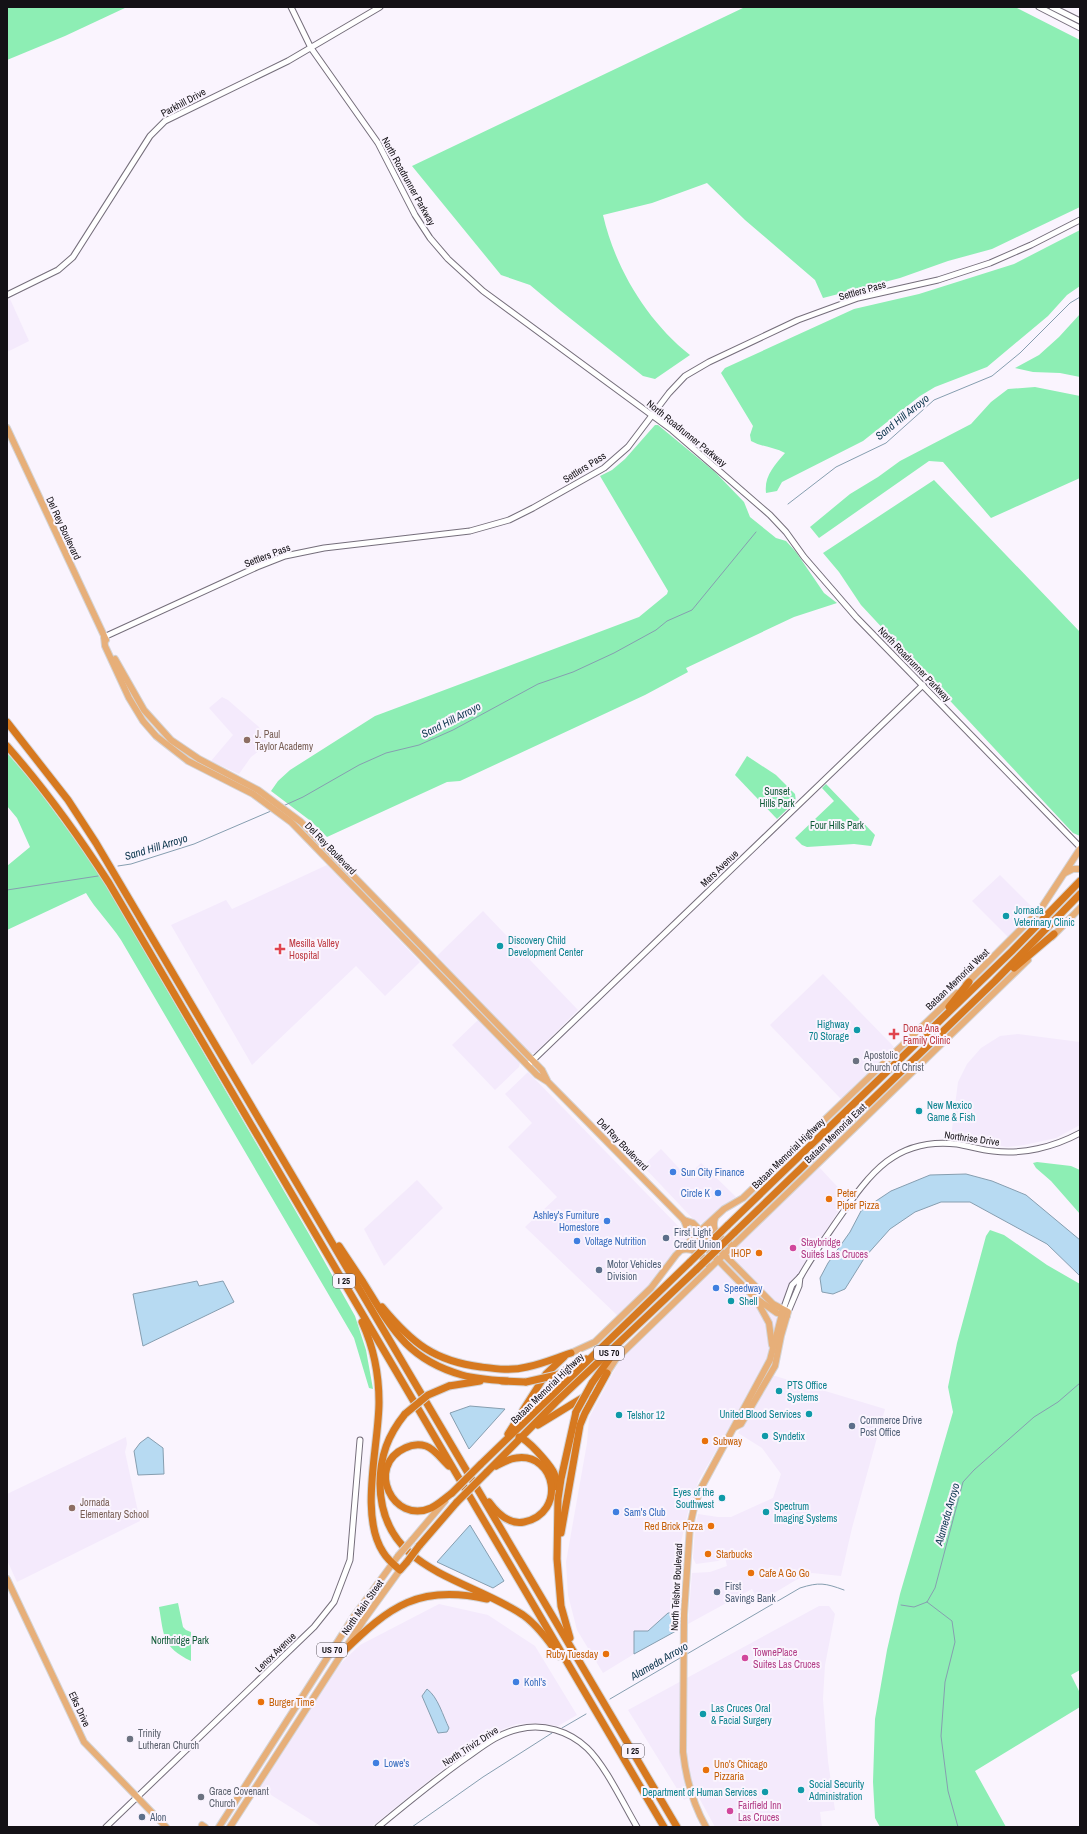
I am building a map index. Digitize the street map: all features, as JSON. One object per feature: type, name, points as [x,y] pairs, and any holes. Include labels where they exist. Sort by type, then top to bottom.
[{"type":"highway","name":"I 25","points":[[7,722],[55,783],[96,843],[677,1827]]},
{"type":"highway","name":"I 25","points":[[7,746],[78,834],[109,883],[664,1827]]},
{"type":"highway","name":"Bataan Memorial Highway","points":[[506,1441],[1012,951],[1078,883]]},
{"type":"highway","name":"Bataan Memorial Highway","points":[[522,1437],[556,1402],[636,1328],[996,981],[1080,894]]},
{"type":"highway","points":[[996,981],[1054,934]]},
{"type":"highway","points":[[935,1026],[969,982]]},
{"type":"highway","points":[[311,1207],[364,1283],[398,1336],[409,1348],[435,1366],[464,1376],[507,1381]]},
{"type":"highway","points":[[340,1274],[366,1331],[374,1358],[379,1400],[372,1484],[372,1520],[378,1542],[383,1552],[400,1570]]},
{"type":"highway","points":[[364,1283],[383,1308],[416,1342],[434,1354],[450,1362],[501,1370],[527,1367],[571,1353]]},
{"type":"highway","points":[[558,1499],[564,1458],[576,1412],[592,1383],[608,1361],[634,1333],[636,1328]]},
{"type":"highway","points":[[506,1441],[546,1374],[562,1358],[571,1353]]},
{"type":"highway","points":[[589,1699],[556,1650],[539,1630],[524,1616],[508,1606],[428,1568],[408,1551],[393,1533],[387,1520],[382,1502],[380,1468],[386,1446],[395,1428],[405,1414],[428,1395],[449,1386],[477,1381],[526,1382],[557,1376],[594,1356]]},
{"type":"highway","points":[[506,1441],[522,1437],[541,1422],[592,1392],[607,1373]]},
{"type":"highway","points":[[557,1559],[580,1425],[607,1373]]},
{"type":"highway","points":[[522,1437],[543,1459],[556,1478],[558,1499],[558,1586],[564,1620],[572,1642],[588,1674]]},
{"type":"highway","name":"North Main Street","points":[[400,1570],[458,1502],[522,1437]]},
{"type":"highway","name":"North Main Street","points":[[452,1493],[506,1441]]},
{"type":"highway","points":[[452,1493],[430,1508],[412,1510],[402,1506],[390,1496],[386,1483],[387,1469],[391,1460],[400,1450],[419,1445],[430,1448],[456,1471]]},
{"type":"highway","points":[[477,1489],[500,1515],[513,1521],[522,1522],[533,1519],[542,1514],[548,1506],[552,1496],[551,1480],[546,1470],[534,1461],[521,1458],[509,1459],[486,1473]]},
{"type":"highway","points":[[343,1652],[369,1626],[398,1606],[417,1599],[442,1594],[464,1594],[508,1606]]},
{"type":"main road","name":"Del Rey Boulevard","points":[[7,428],[104,637],[137,699],[161,731],[193,756],[244,781],[270,797],[306,826],[458,983],[530,1063]]},
{"type":"main road","name":"Del Rey Boulevard","points":[[104,637],[105,646],[128,698],[143,721],[156,736],[188,761],[253,794],[291,822],[460,996],[530,1063],[542,1070],[548,1082],[684,1220],[686,1226],[695,1236],[754,1297],[767,1307],[785,1313]]},
{"type":"main road","name":"Bataan Memorial West","points":[[571,1353],[595,1342],[651,1288],[681,1250],[700,1231],[724,1209],[743,1198],[776,1168],[969,982],[1040,910],[1080,848]]},
{"type":"main road","points":[[1060,880],[1070,870],[1080,869]]},
{"type":"main road","name":"Bataan Memorial East","points":[[607,1373],[616,1359],[1080,908]]},
{"type":"main road","points":[[402,936],[408,938],[414,943],[418,943],[419,953],[425,954],[439,968],[445,970]]},
{"type":"main road","points":[[453,988],[458,983]]},
{"type":"main road","points":[[460,996],[465,991]]},
{"type":"main road","points":[[715,1218],[713,1227],[716,1233],[724,1241],[729,1243],[736,1242]]},
{"type":"main road","name":"Del Rey Boulevard","points":[[684,1220],[691,1221],[773,1304],[785,1313]]},
{"type":"main road","points":[[681,1250],[690,1249],[696,1252],[706,1262],[705,1272]]},
{"type":"main road","points":[[749,1291],[755,1286]]},
{"type":"main road","points":[[754,1297],[765,1313],[769,1323],[772,1344],[770,1360]]},
{"type":"main road","name":"North Telshor Boulevard","points":[[706,1827],[694,1801],[685,1769],[682,1740],[683,1662],[690,1526],[700,1490],[735,1427],[736,1421],[761,1379],[770,1360],[785,1313]]},
{"type":"main road","name":"North Telshor Boulevard","points":[[735,1427],[741,1424],[775,1366],[785,1313]]},
{"type":"main road","name":"North Main Street","points":[[219,1826],[354,1616],[392,1563],[452,1493]]},
{"type":"main road","name":"North Main Street","points":[[232,1825],[343,1652],[400,1570]]},
{"type":"main road","name":"Elks Drive","points":[[7,1579],[84,1742],[166,1827]]},
{"type":"street","name":"North Roadrunner Parkway","points":[[291,7],[311,48],[378,143],[415,215],[430,238],[448,259],[483,291],[672,430],[770,515],[786,532],[804,557],[856,617],[1080,848]]},
{"type":"street","name":"Parkhill Drive","points":[[7,295],[58,270],[73,257],[150,136],[162,124],[174,115],[288,61],[380,7]]},
{"type":"street","points":[[1039,7],[1080,28]]},
{"type":"street","points":[[1052,7],[1080,21]]},
{"type":"street","name":"Settlers Pass","points":[[104,637],[257,567],[285,556],[316,549],[470,531],[510,520],[604,468],[628,447],[669,393],[685,376],[708,362],[798,320],[858,298],[938,280],[990,263],[1031,245],[1080,220]]},
{"type":"street","name":"Mars Avenue","points":[[530,1063],[923,685]]},
{"type":"street","name":"Northrise Drive","points":[[785,1313],[792,1285],[800,1276],[867,1179],[882,1164],[893,1157],[910,1149],[937,1143],[958,1144],[994,1152],[1023,1151],[1056,1144],[1080,1133]]},
{"type":"street","name":"Lenox Avenue","points":[[106,1827],[314,1627],[334,1602],[350,1560],[360,1440]]},
{"type":"street","name":"North Triviz Drive","points":[[378,1827],[445,1772],[482,1747],[510,1732],[534,1727],[546,1728],[565,1734],[588,1749],[597,1760],[637,1827]]},
{"type":"shaded area","points":[[10,299],[29,341],[7,352],[7,301]]},
{"type":"shaded area","name":"J. Paul Taylor Academy","points":[[222,697],[228,700],[259,727],[268,744],[251,757],[239,774],[211,761],[233,735],[209,708]]},
{"type":"shaded area","name":"Mesilla Valley Hospital","points":[[327,865],[420,962],[385,996],[356,966],[252,1065],[171,925],[226,900],[232,909]]},
{"type":"shaded area","points":[[1000,875],[1034,909],[1008,937],[972,901]]},
{"type":"shaded area","points":[[483,911],[578,1010],[535,1053],[530,1053],[437,956]]},
{"type":"shaded area","points":[[823,974],[894,1047],[841,1099],[770,1025]]},
{"type":"shaded area","points":[[478,1020],[520,1063],[519,1067],[495,1090],[452,1045]]},
{"type":"shaded area","points":[[1018,1034],[1080,1042],[1080,1125],[1056,1138],[1007,1147],[951,1137],[958,1082],[967,1064],[981,1048],[1000,1036]]},
{"type":"shaded area","points":[[528,1072],[686,1234],[687,1238],[667,1260],[653,1284],[619,1317],[525,1227],[557,1197],[508,1147],[532,1123],[505,1094]]},
{"type":"shaded area","points":[[661,1149],[687,1177],[701,1163],[736,1197],[722,1206],[704,1223],[698,1224],[643,1166]]},
{"type":"shaded area","points":[[819,1167],[847,1197],[786,1295],[769,1360],[699,1480],[689,1508],[681,1542],[676,1617],[672,1613],[668,1613],[648,1631],[634,1631],[634,1654],[603,1673],[577,1630],[568,1595],[566,1562],[587,1443],[589,1418],[622,1356]]},
{"type":"shaded area","points":[[417,1180],[443,1208],[384,1266],[364,1229]]},
{"type":"shaded area","points":[[772,1375],[885,1409],[852,1528],[841,1576],[812,1573],[796,1580],[759,1602],[752,1589],[688,1624],[692,1573],[710,1572],[727,1566],[725,1557],[718,1561],[696,1564],[693,1558],[695,1528],[698,1514],[731,1517],[773,1498],[781,1474],[762,1448],[738,1433]]},
{"type":"shaded area","name":"Jornada Elementary School","points":[[126,1437],[127,1444],[125,1452],[140,1521],[17,1582],[7,1560],[7,1494]]},
{"type":"shaded area","points":[[439,1604],[488,1615],[535,1646],[577,1715],[558,1726],[534,1723],[517,1724],[503,1729],[458,1757],[371,1827],[322,1827],[260,1788],[337,1667],[360,1645]]},
{"type":"shaded area","points":[[819,1606],[829,1606],[835,1614],[825,1665],[823,1699],[828,1761],[835,1810],[820,1812],[822,1827],[715,1827],[697,1794],[684,1800],[628,1710]]},
{"type":"green space","points":[[7,7],[127,7],[65,36],[7,60]]},
{"type":"green space","points":[[745,7],[1015,7],[1080,40],[1080,207],[992,249],[948,261],[900,278],[823,298],[815,280],[745,220],[707,183],[652,203],[603,215],[608,235],[624,274],[635,292],[660,326],[690,355],[655,379],[643,376],[530,285],[501,275],[412,166]]},
{"type":"green space","points":[[1080,230],[1080,286],[1067,295],[1048,316],[987,367],[935,387],[920,396],[863,441],[782,482],[777,491],[766,493],[768,476],[785,453],[751,441],[750,435],[753,426],[721,373],[725,368],[854,309],[919,294],[1014,264]]},
{"type":"green space","points":[[1080,314],[1080,377],[1060,373],[1033,372],[1015,368],[1039,355],[1059,337]]},
{"type":"green space","points":[[1035,387],[1080,396],[1080,478],[991,518],[943,462],[929,461],[819,538],[810,527],[850,494],[878,477],[900,461],[971,424],[991,402],[1008,389]]},
{"type":"green space","points":[[655,425],[658,425],[715,472],[744,502],[750,517],[776,538],[786,541],[796,552],[824,593],[837,603],[794,617],[686,668],[688,672],[645,695],[460,781],[447,782],[327,837],[312,822],[271,791],[278,781],[290,770],[375,716],[639,617],[667,594],[668,591],[600,476],[612,470],[625,459]]},
{"type":"green space","points":[[934,480],[1080,632],[1080,836],[1073,833],[861,605],[839,572],[823,553]]},
{"type":"green space","points":[[7,753],[34,784],[96,868],[309,1234],[355,1316],[366,1350],[373,1389],[369,1388],[354,1338],[121,940],[86,893],[7,930],[7,866],[30,847],[17,818],[7,806]]},
{"type":"green space","name":"Sunset Hills Park","points":[[747,756],[776,775],[795,794],[796,801],[777,819],[735,775]]},
{"type":"green space","name":"Four Hills Park","points":[[826,784],[875,835],[871,846],[854,844],[807,847],[802,845],[795,838],[834,801],[822,788]]},
{"type":"green space","points":[[1037,1162],[1071,1166],[1080,1170],[1080,1214],[1051,1181],[1036,1168],[1033,1163]]},
{"type":"green space","points":[[990,1230],[1004,1235],[1047,1265],[1080,1284],[1080,1670],[1071,1675],[1080,1693],[1080,1707],[975,1771],[1006,1827],[880,1827],[875,1818],[873,1782],[875,1719],[887,1650],[900,1594],[953,1412],[948,1387],[957,1343],[986,1236]]},
{"type":"green space","name":"Northridge Park","points":[[178,1603],[183,1627],[191,1632],[191,1661],[174,1651],[169,1645],[162,1626],[159,1607]]},
{"type":"water","points":[[966,1174],[992,1181],[1026,1195],[1080,1240],[1080,1276],[1047,1244],[970,1202],[941,1202],[915,1212],[890,1229],[865,1257],[845,1289],[833,1294],[822,1292],[820,1278],[828,1263],[850,1232],[861,1211],[891,1191],[930,1175]]},
{"type":"water","points":[[197,1281],[199,1286],[223,1281],[234,1302],[143,1346],[133,1294]]},
{"type":"water","points":[[470,1406],[505,1409],[469,1449],[450,1413]]},
{"type":"water","points":[[148,1437],[163,1448],[164,1474],[138,1475],[134,1451],[140,1443]]},
{"type":"water","points":[[470,1525],[504,1581],[493,1588],[437,1562]]},
{"type":"water","points":[[668,1613],[672,1613],[676,1617],[676,1631],[634,1654],[634,1631],[648,1631]]},
{"type":"water","points":[[427,1689],[431,1692],[440,1707],[449,1728],[447,1732],[438,1733],[422,1696]]},
{"type":"waterway","name":"Sand Hill Arroyo","points":[[788,504],[836,467],[886,443],[934,400],[992,376],[1020,353],[1070,303],[1080,297]]},
{"type":"waterway","name":"Sand Hill Arroyo","points":[[283,806],[303,797],[359,765],[386,753],[419,745],[453,730],[538,684],[573,672],[614,653],[656,630],[667,621],[692,610],[756,532]]},
{"type":"waterway","name":"Sand Hill Arroyo","points":[[118,866],[131,864],[194,844],[271,811]]},
{"type":"waterway","name":"Sand Hill Arroyo","points":[[7,890],[98,876]]},
{"type":"waterway","name":"Alameda Arroyo","points":[[901,1605],[914,1607],[927,1602],[935,1588],[963,1482],[974,1470],[1034,1417],[1058,1402],[1080,1383]]},
{"type":"waterway","name":"Alameda Arroyo","points":[[687,1654],[800,1588],[822,1584],[844,1590]]},
{"type":"waterway","points":[[927,1602],[952,1621],[955,1642],[945,1682],[941,1736],[948,1791],[958,1827]]},
{"type":"waterway","name":"Alameda Arroyo","points":[[610,1699],[680,1658]]},
{"type":"waterway","name":"Alameda Arroyo","points":[[562,1728],[586,1714]]},
{"type":"waterway","name":"Alameda Arroyo","points":[[412,1827],[483,1777],[552,1733]]},
{"type":"place","name":"J. Paul Taylor Academy","points":[[247,740]]},
{"type":"place","name":"Jornada Veterinary Clinic","points":[[1006,916]]},
{"type":"place","name":"Discovery Child Development Center","points":[[500,946]]},
{"type":"place","name":"Mesilla Valley Hospital","points":[[280,949]]},
{"type":"place","name":"Highway 70 Storage","points":[[857,1030]]},
{"type":"place","name":"Dona Ana Family Clinic","points":[[894,1034]]},
{"type":"place","name":"Apostolic Church of Christ","points":[[856,1061]]},
{"type":"place","name":"New Mexico Game & Fish","points":[[919,1111]]},
{"type":"place","name":"Sun City Finance","points":[[673,1172]]},
{"type":"place","name":"Circle K","points":[[718,1193]]},
{"type":"place","name":"Peter Piper Pizza","points":[[829,1199]]},
{"type":"place","name":"Ashley's Furniture Homestore","points":[[607,1221]]},
{"type":"place","name":"First Light Credit Union","points":[[666,1238]]},
{"type":"place","name":"Voltage Nutrition","points":[[577,1241]]},
{"type":"place","name":"Staybridge Suites Las Cruces","points":[[793,1248]]},
{"type":"place","name":"IHOP","points":[[759,1253]]},
{"type":"place","name":"Motor Vehicles Division","points":[[599,1270]]},
{"type":"place","name":"Speedway","points":[[716,1288]]},
{"type":"place","name":"Shell","points":[[731,1301]]},
{"type":"place","name":"PTS Office Systems","points":[[779,1391]]},
{"type":"place","name":"United Blood Services","points":[[809,1414]]},
{"type":"place","name":"Telshor 12","points":[[619,1415]]},
{"type":"place","name":"Commerce Drive Post Office","points":[[852,1426]]},
{"type":"place","name":"Syndetix","points":[[765,1436]]},
{"type":"place","name":"Subway","points":[[705,1441]]},
{"type":"place","name":"Eyes of the Southwest","points":[[722,1498]]},
{"type":"place","name":"Jornada Elementary School","points":[[72,1508]]},
{"type":"place","name":"Sam's Club","points":[[616,1512]]},
{"type":"place","name":"Spectrum Imaging Systems","points":[[766,1512]]},
{"type":"place","name":"Red Brick Pizza","points":[[711,1526]]},
{"type":"place","name":"Starbucks","points":[[708,1554]]},
{"type":"place","name":"Cafe A Go Go","points":[[751,1573]]},
{"type":"place","name":"First Savings Bank","points":[[717,1592]]},
{"type":"place","name":"Ruby Tuesday","points":[[606,1654]]},
{"type":"place","name":"TownePlace Suites Las Cruces","points":[[745,1658]]},
{"type":"place","name":"Kohl's","points":[[516,1682]]},
{"type":"place","name":"Burger Time","points":[[261,1702]]},
{"type":"place","name":"Las Cruces Oral & Facial Surgery","points":[[703,1714]]},
{"type":"place","name":"Trinity Lutheran Church","points":[[130,1739]]},
{"type":"place","name":"Lowe's","points":[[376,1763]]},
{"type":"place","name":"Uno's Chicago Pizzaria","points":[[706,1770]]},
{"type":"place","name":"Social Security Administration","points":[[801,1790]]},
{"type":"place","name":"Department of Human Services","points":[[765,1792]]},
{"type":"place","name":"Grace Covenant Church","points":[[201,1797]]},
{"type":"place","name":"Fairfield Inn Las Cruces","points":[[730,1811]]},
{"type":"place","name":"Alon","points":[[142,1817]]}]
